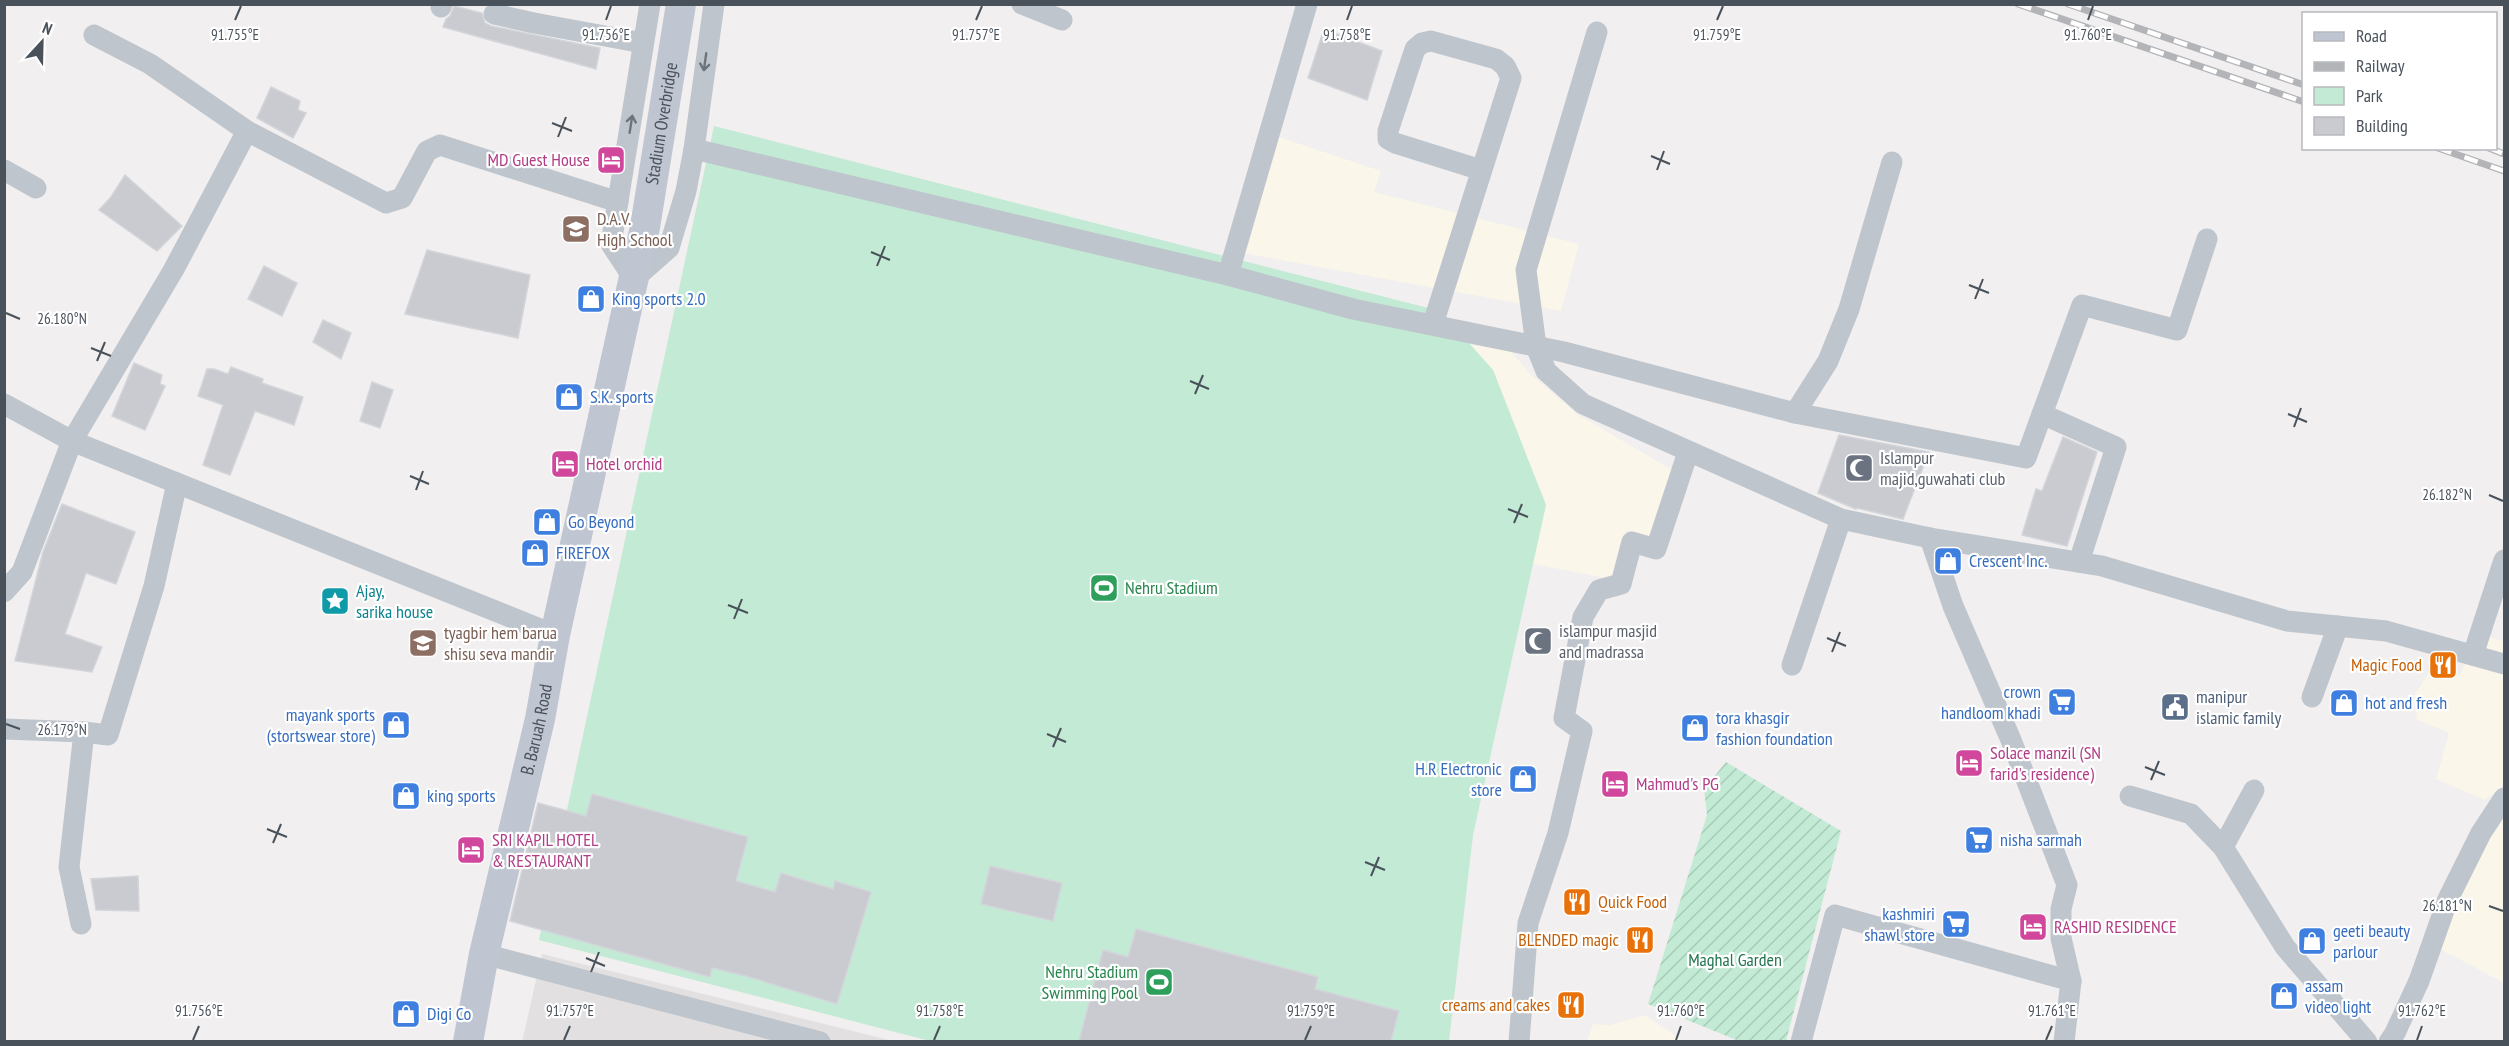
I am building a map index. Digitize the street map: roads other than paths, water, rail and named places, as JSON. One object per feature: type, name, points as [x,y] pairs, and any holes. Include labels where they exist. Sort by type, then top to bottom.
[{"type":"main road","name":"Stadium Overbridge","points":[[634,279],[645,226],[681,4]]},
{"type":"main road","name":"B. Baruah Road","points":[[468,1041],[484,954],[540,719],[555,635],[634,279]]},
{"type":"street","points":[[650,4],[611,244],[634,279],[669,248],[686,191],[714,4]]},
{"type":"street","points":[[1022,4],[1062,20]]},
{"type":"street","points":[[1228,275],[1307,4]]},
{"type":"street","points":[[494,14],[644,44]]},
{"type":"street","points":[[1597,32],[1526,270],[1536,346],[1546,371],[1583,404],[1842,519],[1930,538],[2102,566],[2286,621],[2386,631],[2505,664]]},
{"type":"street","points":[[94,36],[150,64],[246,131],[386,203],[402,198],[427,151],[440,145],[618,202]]},
{"type":"street","points":[[1433,324],[1511,78],[1505,66],[1496,59],[1431,41],[1422,43],[1415,49],[1388,131],[1389,139],[1395,143],[1481,171]]},
{"type":"street","points":[[4,592],[22,572],[72,441],[174,269],[246,131]]},
{"type":"street","points":[[694,149],[1228,275],[1353,309],[1564,351],[1795,413],[2026,458],[2082,305],[2177,330],[2207,239]]},
{"type":"street","points":[[1795,413],[1828,361],[1849,309],[1892,162]]},
{"type":"street","points":[[4,170],[36,188]]},
{"type":"street","points":[[4,404],[72,441],[555,635]]},
{"type":"street","points":[[2042,414],[2116,447],[2079,562]]},
{"type":"street","points":[[1519,1041],[1528,923],[1558,833],[1582,731],[1564,718],[1583,617],[1599,590],[1621,584],[1632,542],[1656,549],[1688,452]]},
{"type":"street","points":[[4,729],[108,735],[154,586],[177,483]]},
{"type":"street","points":[[1792,665],[1842,519]]},
{"type":"street","points":[[1930,538],[1953,606],[2011,740],[2067,885],[2061,909],[2061,938],[2070,981],[2064,1041]]},
{"type":"street","points":[[2473,655],[2505,560]]},
{"type":"street","points":[[2312,697],[2338,626]]},
{"type":"street","points":[[81,924],[69,867],[84,732]]},
{"type":"street","points":[[2223,847],[2254,790]]},
{"type":"street","points":[[2130,796],[2191,814],[2223,847],[2285,947],[2367,1041]]},
{"type":"street","points":[[2389,1041],[2419,981],[2448,899],[2481,833],[2505,798]]},
{"type":"street","points":[[1801,1041],[1835,915],[2070,981]]},
{"type":"street","points":[[484,954],[820,1041]]},
{"type":"railway","points":[[2018,4],[2302,101]]},
{"type":"railway","points":[[2068,4],[2302,84]]},
{"type":"railway","points":[[2444,150],[2504,171]]},
{"type":"railway","points":[[2494,150],[2504,154]]},
{"type":"place","name":"MD Guest House","points":[[611,160]]},
{"type":"place","name":"D.A.V. High School","points":[[576,229]]},
{"type":"place","name":"King sports 2.0","points":[[591,299]]},
{"type":"place","name":"S.K. sports","points":[[569,397]]},
{"type":"place","name":"Hotel orchid","points":[[565,464]]},
{"type":"place","name":"Islampur majid,guwahati club","points":[[1859,468]]},
{"type":"place","name":"Go Beyond","points":[[547,522]]},
{"type":"place","name":"FIREFOX","points":[[535,553]]},
{"type":"place","name":"Crescent Inc.","points":[[1948,561]]},
{"type":"place","name":"Nehru Stadium","points":[[1104,588]]},
{"type":"place","name":"Ajay, sarika house","points":[[335,601]]},
{"type":"place","name":"islampur masjid and madrassa","points":[[1538,641]]},
{"type":"place","name":"tyagbir hem barua shisu seva mandir","points":[[423,643]]},
{"type":"place","name":"Magic Food","points":[[2443,665]]},
{"type":"place","name":"crown handloom khadi","points":[[2062,702]]},
{"type":"place","name":"hot and fresh","points":[[2344,703]]},
{"type":"place","name":"manipur islamic family","points":[[2175,707]]},
{"type":"place","name":"mayank sports (stortswear store)","points":[[396,725]]},
{"type":"place","name":"tora khasgir fashion foundation","points":[[1695,728]]},
{"type":"place","name":"Solace manzil (SN farid's residence)","points":[[1969,763]]},
{"type":"place","name":"H.R Electronic store","points":[[1523,779]]},
{"type":"place","name":"Mahmud's PG","points":[[1615,784]]},
{"type":"place","name":"king sports","points":[[406,796]]},
{"type":"place","name":"nisha sarmah","points":[[1979,840]]},
{"type":"place","name":"SRI KAPIL HOTEL & RESTAURANT","points":[[471,850]]},
{"type":"place","name":"Quick Food","points":[[1577,902]]},
{"type":"place","name":"kashmiri shawl store","points":[[1956,924]]},
{"type":"place","name":"RASHID RESIDENCE","points":[[2033,927]]},
{"type":"place","name":"BLENDED magic","points":[[1640,940]]},
{"type":"place","name":"geeti beauty parlour","points":[[2312,941]]},
{"type":"place","name":"Nehru Stadium Swimming Pool","points":[[1159,982]]},
{"type":"place","name":"assam video light","points":[[2284,996]]},
{"type":"place","name":"creams and cakes","points":[[1571,1005]]},
{"type":"place","name":"Digi Co","points":[[406,1014]]},
{"type":"park label","name":"Maghal Garden","points":[[1735,960]]}]
